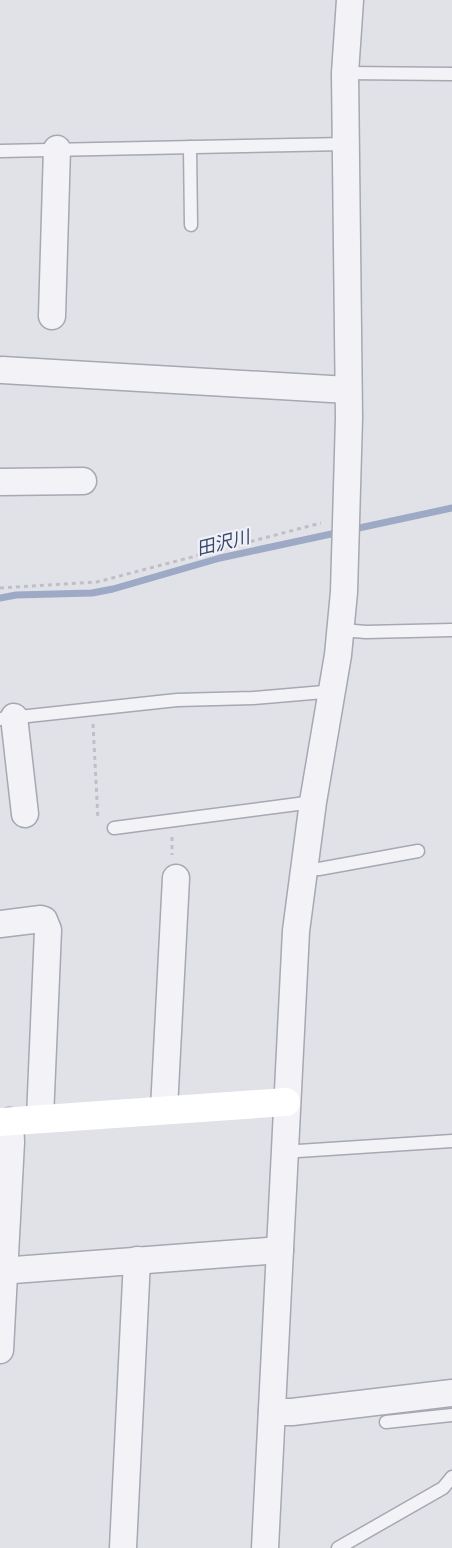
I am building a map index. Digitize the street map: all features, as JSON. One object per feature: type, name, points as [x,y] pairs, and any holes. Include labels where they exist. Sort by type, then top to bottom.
[{"type":"street","points":[[265,1548],[296,931],[313,802],[342,630],[347,516],[348,390],[345,74],[350,0]]},
{"type":"street","points":[[52,316],[57,150]]},
{"type":"street","points":[[2,370],[348,390]]},
{"type":"street","points":[[0,482],[83,481]]},
{"type":"street","points":[[7,718],[25,814]]},
{"type":"street","points":[[164,1109],[176,878]]},
{"type":"street","points":[[0,924],[41,919],[44,920],[48,930],[40,1118]]},
{"type":"street","points":[[0,1350],[2,1270],[11,1142],[5,1121],[286,1102]]},
{"type":"street","points":[[2,1270],[280,1250]]},
{"type":"street","points":[[123,1548],[137,1260]]},
{"type":"street","points":[[272,1412],[292,1412],[452,1393]]},
{"type":"lane","points":[[345,74],[452,74]]},
{"type":"lane","points":[[0,151],[345,144]]},
{"type":"lane","points":[[190,147],[191,225]]},
{"type":"lane","points":[[342,630],[366,632],[452,630]]},
{"type":"lane","points":[[7,718],[177,700],[253,698],[324,692],[332,694]]},
{"type":"lane","points":[[114,828],[313,802]]},
{"type":"lane","points":[[304,869],[319,869],[418,851]]},
{"type":"lane","points":[[284,1149],[298,1151],[452,1142]]},
{"type":"lane","points":[[386,1422],[452,1415]]},
{"type":"lane","points":[[338,1548],[443,1488],[452,1478]]},
{"type":"path","points":[[0,588],[103,581],[347,516]]},
{"type":"path","points":[[90,708],[94,737],[99,826],[114,828]]},
{"type":"path","points":[[175,820],[171,846],[176,878]]},
{"type":"waterway","name":"田沢川","points":[[0,598],[16,595],[92,593],[113,589],[220,558],[452,508]]}]
